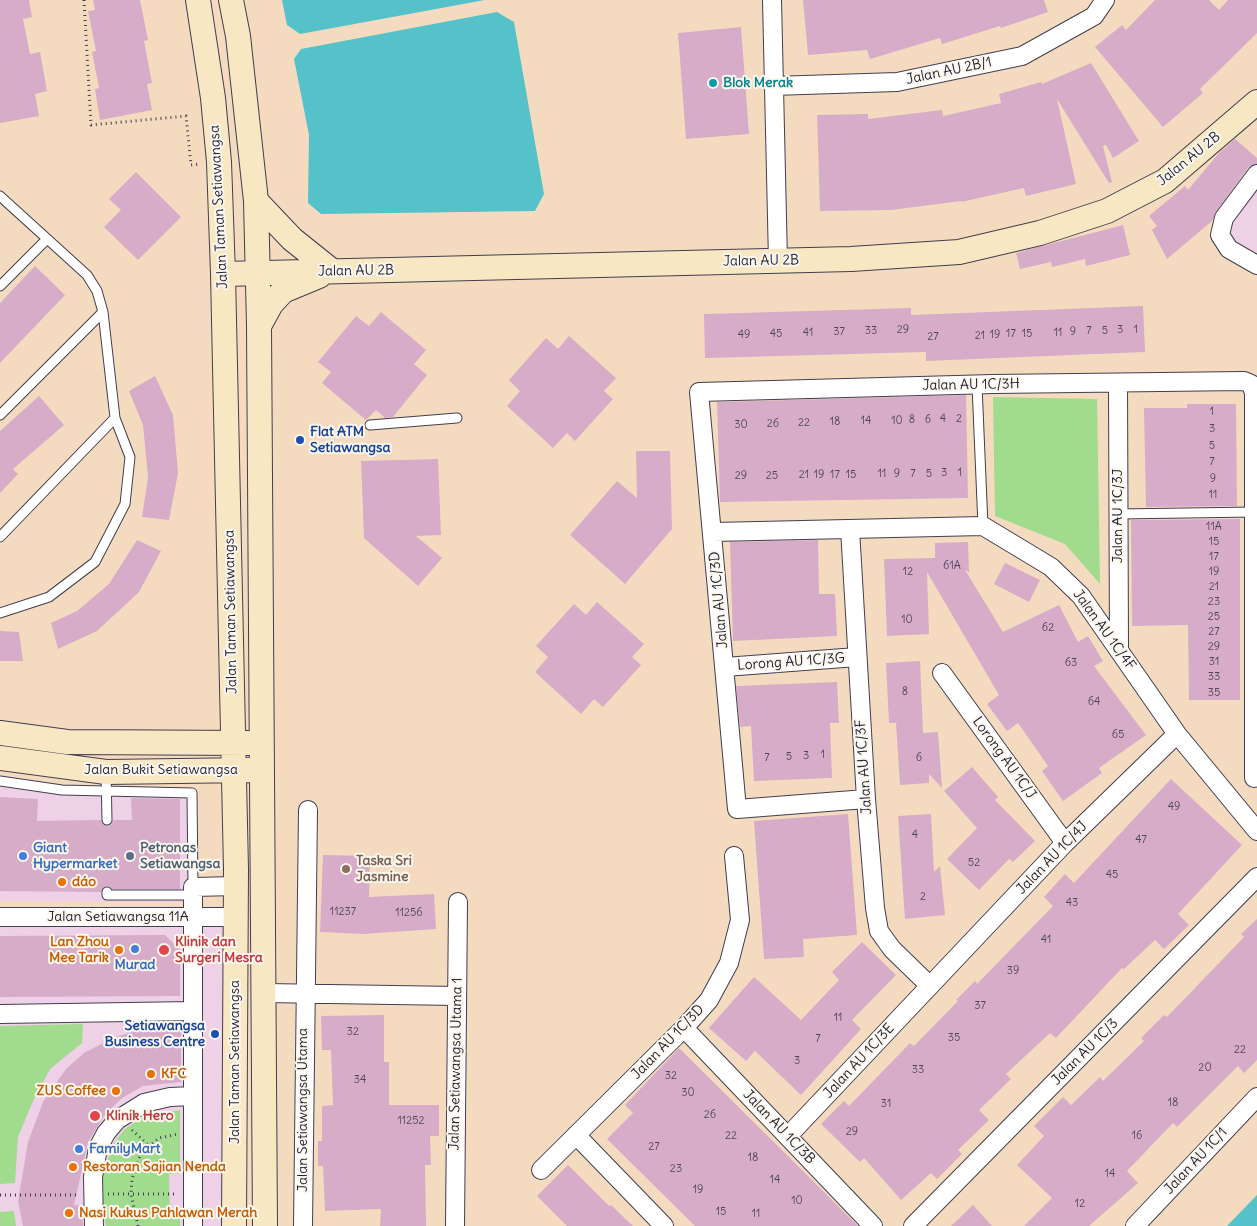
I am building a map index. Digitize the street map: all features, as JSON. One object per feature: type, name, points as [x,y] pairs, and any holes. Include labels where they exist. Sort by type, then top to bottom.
[{"type":"main road","name":"Jalan Taman Setiawangsa","points":[[198,0],[213,98],[223,274],[236,886],[234,1226]]},
{"type":"main road","name":"Jalan Taman Setiawangsa","points":[[231,0],[238,36],[256,201],[258,273],[265,993],[265,1226]]},
{"type":"main road","name":"Jalan AU 2B","points":[[223,274],[851,259],[959,252],[1040,233],[1107,211],[1165,181],[1257,102]]},
{"type":"main road","points":[[256,201],[292,239],[332,271],[283,291],[271,304],[259,326]]},
{"type":"main road","name":"Jalan Bukit Setiawangsa","points":[[0,733],[67,742],[262,743]]},
{"type":"main road","points":[[67,742],[80,770]]},
{"type":"main road","name":"Jalan Bukit Setiawangsa","points":[[0,758],[80,770],[106,782],[234,770],[262,770]]},
{"type":"street","points":[[772,0],[778,261]]},
{"type":"street","name":"Jalan AU 2B/1","points":[[773,86],[897,82],[1022,56],[1094,16],[1105,0]]},
{"type":"street","points":[[1257,174],[1224,218],[1220,235],[1228,249],[1257,265]]},
{"type":"street","name":"Jalan AU 1C/3H","points":[[699,392],[1244,381],[1251,384],[1254,393],[1254,512]]},
{"type":"street","name":"Jalan AU 1C/3J","points":[[1118,383],[1119,649]]},
{"type":"street","name":"Jalan AU 1C/3D","points":[[699,392],[737,809],[866,799]]},
{"type":"street","points":[[1254,512],[1254,778]]},
{"type":"street","points":[[713,532],[983,526]]},
{"type":"street","name":"Jalan AU 1C/4F","points":[[983,526],[1051,567],[1082,596],[1177,734],[1257,831]]},
{"type":"street","name":"Jalan AU 1C/3F","points":[[850,529],[866,799],[875,908],[879,931],[892,950],[930,985]]},
{"type":"street","name":"Lorong AU 1C/3G","points":[[725,667],[857,657]]},
{"type":"street","name":"Lorong AU 1C/J","points":[[942,673],[1066,844]]},
{"type":"street","name":"Jalan AU 1C/4J","points":[[930,985],[1066,844],[1177,734]]},
{"type":"street","name":"Jalan Setiawangsa Utama","points":[[302,1226],[308,810]]},
{"type":"street","name":"Jalan AU 1C/3D","points":[[541,1170],[684,1028],[709,1000],[729,963],[740,920],[734,856]]},
{"type":"street","name":"Jalan AU 1C/3","points":[[913,1226],[1257,878]]},
{"type":"street","points":[[193,1226],[193,891],[236,886]]},
{"type":"street","name":"Jalan Setiawangsa Utama 1","points":[[455,1226],[458,902]]},
{"type":"street","name":"Jalan Setiawangsa 11A","points":[[0,918],[236,917]]},
{"type":"street","name":"Jalan AU 1C/3E","points":[[788,1136],[930,985]]},
{"type":"street","points":[[265,993],[457,996]]},
{"type":"street","points":[[0,1014],[193,1011]]},
{"type":"street","name":"Jalan AU 1C/3B","points":[[684,1028],[873,1226]]},
{"type":"street","points":[[94,1226],[92,1194],[98,1148],[106,1133],[118,1120],[144,1103],[170,1097],[193,1096]]},
{"type":"street","name":"Jalan AU 1C/1","points":[[1135,1226],[1257,1096]]},
{"type":"street","points":[[576,1135],[664,1226]]},
{"type":"lane","points":[[0,196],[87,275],[97,292],[103,312],[115,418],[130,457],[125,504],[96,562],[49,597],[0,613]]},
{"type":"lane","points":[[0,286],[47,239]]},
{"type":"lane","points":[[0,415],[103,312]]},
{"type":"lane","points":[[978,385],[983,526]]},
{"type":"lane","points":[[0,537],[115,418]]},
{"type":"lane","points":[[370,425],[458,418]]},
{"type":"lane","points":[[1118,514],[1254,512]]},
{"type":"lane","points":[[0,781],[62,790],[106,782],[192,793],[193,891],[107,895],[107,892]]},
{"type":"lane","points":[[106,782],[107,820]]},
{"type":"path","points":[[84,0],[91,125],[186,116],[191,165]]},
{"type":"path","points":[[130,1129],[148,1145]]},
{"type":"path","points":[[138,1226],[131,1194],[136,1166],[141,1153],[148,1145],[168,1134],[184,1134]]},
{"type":"path","points":[[0,1195],[193,1194]]},
{"type":"shaded area","points":[[1257,184],[1257,257],[1233,244],[1228,235],[1229,224]]},
{"type":"shaded area","points":[[0,776],[62,785],[188,789],[188,902],[0,901]]},
{"type":"shaded area","points":[[225,906],[224,1226],[0,1226],[0,907]]},
{"type":"green space","points":[[993,397],[1097,399],[1100,584],[1065,544],[995,516]]},
{"type":"green space","points":[[83,1024],[82,1043],[50,1069],[33,1101],[18,1137],[15,1183],[0,1184],[0,1026]]},
{"type":"green space","points":[[180,1110],[180,1173],[169,1174],[170,1214],[180,1215],[180,1226],[106,1226],[103,1208],[103,1174],[113,1144],[125,1129],[144,1116]]},
{"type":"green space","points":[[14,1211],[16,1226],[0,1226],[0,1212]]},
{"type":"water","points":[[282,0],[485,0],[300,34],[287,25]]},
{"type":"water","points":[[497,12],[514,22],[544,194],[535,211],[321,214],[308,203],[309,135],[294,59],[301,49]]},
{"type":"water","points":[[1257,1195],[1257,1226],[1227,1226]]},
{"type":"building","points":[[0,0],[29,0],[32,17],[23,19],[30,54],[40,52],[47,91],[35,94],[39,116],[0,123]]},
{"type":"building","points":[[93,0],[140,0],[148,40],[144,41],[152,83],[147,84],[152,110],[100,120],[95,89],[99,88],[92,52],[96,51],[88,11],[95,10]]},
{"type":"building","points":[[803,0],[1044,0],[1048,12],[1001,28],[1000,26],[942,44],[940,38],[870,59],[867,50],[808,55]]},
{"type":"building","points":[[1155,0],[1209,0],[1219,10],[1228,0],[1257,0],[1257,33],[1200,89],[1203,93],[1163,127],[1095,47],[1122,25],[1126,30]]},
{"type":"building","name":"Blok Merak","points":[[741,27],[749,134],[686,139],[678,33]]},
{"type":"building","points":[[1091,63],[1139,141],[1113,158],[1106,145],[1103,146],[1112,182],[1109,183],[1057,99],[1076,184],[1026,196],[1024,188],[961,202],[891,210],[820,211],[817,115],[868,114],[868,119],[942,110],[943,116],[1001,103],[999,94],[1041,82],[1042,84]]},
{"type":"building","points":[[1235,139],[1257,158],[1257,164],[1248,168],[1216,212],[1212,221],[1167,259],[1152,230],[1157,226],[1149,216],[1185,186],[1188,190],[1219,153]]},
{"type":"building","points":[[136,172],[181,217],[138,260],[104,227],[121,210],[109,199]]},
{"type":"building","points":[[1123,225],[1130,255],[1086,266],[1085,259],[1052,267],[1051,262],[1020,269],[1016,253]]},
{"type":"building","points":[[35,266],[65,295],[0,363],[0,303]]},
{"type":"building","points":[[1143,306],[1145,352],[926,361],[926,352],[705,358],[704,314],[911,308],[911,315]]},
{"type":"building","points":[[381,312],[426,350],[414,364],[427,375],[393,417],[385,418],[376,410],[366,420],[322,383],[331,372],[318,362],[356,316],[369,326]]},
{"type":"building","points":[[569,336],[616,378],[604,391],[613,399],[575,441],[567,433],[553,448],[507,406],[520,391],[509,380],[546,338],[558,349]]},
{"type":"building","points":[[155,376],[173,415],[178,473],[169,520],[142,517],[148,477],[143,425],[129,391]]},
{"type":"building","points":[[966,395],[968,498],[720,502],[717,402]]},
{"type":"building","points":[[39,396],[64,425],[13,469],[18,474],[0,493],[0,431]]},
{"type":"building","points":[[1187,404],[1236,404],[1237,506],[1146,507],[1144,408],[1187,408]]},
{"type":"building","points":[[636,451],[670,451],[672,529],[625,584],[570,535],[617,481],[637,498]]},
{"type":"building","points":[[438,459],[441,535],[416,536],[442,558],[418,586],[364,538],[361,461]]},
{"type":"building","points":[[1240,519],[1240,700],[1189,700],[1188,625],[1132,626],[1131,520]]},
{"type":"building","points":[[137,540],[161,551],[139,592],[97,631],[58,649],[51,623],[77,611],[109,584]]},
{"type":"building","points":[[818,540],[819,594],[835,594],[837,636],[733,641],[730,542]]},
{"type":"building","points":[[968,542],[969,572],[965,570],[1003,632],[1059,605],[1078,642],[1088,636],[1103,661],[1094,666],[1146,735],[1099,768],[1102,773],[1063,801],[1042,771],[1048,766],[1018,723],[1007,731],[987,704],[999,695],[927,572],[929,634],[887,636],[884,559],[935,558],[935,543]]},
{"type":"building","points":[[1005,563],[1040,580],[1029,602],[994,584]]},
{"type":"building","points":[[597,602],[644,644],[632,657],[641,665],[603,707],[594,699],[581,714],[535,672],[548,657],[536,646],[574,604],[586,615]]},
{"type":"building","points":[[0,631],[19,632],[23,661],[0,661]]},
{"type":"building","points":[[920,661],[923,733],[938,732],[942,788],[929,774],[929,783],[900,785],[896,723],[889,723],[886,663]]},
{"type":"building","points":[[837,682],[839,723],[830,723],[832,778],[754,781],[751,726],[740,727],[736,686]]},
{"type":"building","points":[[972,767],[998,797],[995,800],[1035,841],[1013,862],[1009,859],[979,890],[947,859],[977,828],[944,791]]},
{"type":"building","points":[[1171,779],[1242,845],[1178,914],[1189,925],[1164,949],[1155,940],[1124,969],[1122,968],[1056,1038],[1050,1033],[1006,1074],[1011,1079],[979,1110],[989,1120],[958,1150],[962,1154],[937,1179],[931,1173],[901,1200],[864,1158],[860,1162],[821,1124],[844,1101],[849,1106],[910,1043],[914,1046],[975,981],[977,984],[1053,906],[1044,897],[1065,874],[1074,883]]},
{"type":"building","points":[[0,797],[38,799],[37,821],[101,820],[107,826],[111,825],[113,820],[132,820],[131,798],[180,799],[180,889],[112,889],[107,886],[101,892],[0,891]]},
{"type":"building","points":[[848,814],[857,935],[803,939],[804,957],[764,959],[754,821]]},
{"type":"building","points":[[931,814],[934,872],[940,866],[945,915],[905,919],[898,816]]},
{"type":"building","points":[[323,855],[370,856],[369,897],[434,894],[436,929],[363,934],[320,932]]},
{"type":"building","points":[[1257,919],[1257,1060],[1244,1073],[1238,1066],[1177,1127],[1173,1123],[1127,1171],[1138,1183],[1089,1226],[1024,1226],[1052,1198],[1017,1165],[1044,1136],[1034,1126],[1063,1097],[1071,1105],[1100,1077],[1103,1081],[1144,1041],[1141,1038],[1164,1015],[1167,1017],[1244,937],[1241,934]]},
{"type":"building","points":[[165,935],[180,950],[180,996],[0,997],[0,936]]},
{"type":"building","points":[[862,942],[896,975],[852,1020],[861,1029],[801,1095],[755,1051],[746,1061],[709,1028],[754,977],[801,1020],[839,980],[832,972]]},
{"type":"building","points":[[384,1015],[384,1062],[389,1062],[389,1105],[439,1105],[439,1136],[430,1136],[431,1165],[425,1165],[426,1226],[380,1226],[381,1209],[325,1211],[323,1166],[318,1166],[318,1141],[322,1141],[322,1106],[333,1105],[331,1050],[322,1050],[321,1016]]},
{"type":"building","points":[[181,1024],[181,1082],[143,1086],[122,1098],[104,1116],[88,1142],[74,1205],[81,1205],[83,1226],[23,1226],[18,1201],[28,1142],[43,1102],[66,1069],[84,1053],[115,1037],[157,1025]]},
{"type":"building","points":[[679,1048],[858,1226],[695,1226],[607,1139],[633,1113],[625,1105]]},
{"type":"building","points":[[568,1165],[609,1206],[611,1205],[633,1226],[567,1226],[537,1196]]},
{"type":"building","points":[[973,1205],[992,1226],[951,1226]]},
{"type":"place","name":"Blok Merak","points":[[713,83]]},
{"type":"place","name":"Flat ATM Setiawangsa","points":[[300,440]]},
{"type":"place","name":"Giant Hypermarket","points":[[23,856]]},
{"type":"place","name":"Petronas Setiawangsa","points":[[130,856]]},
{"type":"place","name":"Taska Sri Jasmine","points":[[346,869]]},
{"type":"place","name":"dáo","points":[[62,882]]},
{"type":"place","name":"Murad","points":[[135,949]]},
{"type":"place","name":"Lan Zhou Mee Tarik","points":[[119,950]]},
{"type":"place","name":"Klinik dan Surgeri Mesra","points":[[164,950]]},
{"type":"place","name":"Setiawangsa Business Centre","points":[[215,1034]]},
{"type":"place","name":"KFC","points":[[151,1074]]},
{"type":"place","name":"ZUS Coffee","points":[[116,1091]]},
{"type":"place","name":"Klinik Hero","points":[[95,1116]]},
{"type":"place","name":"FamilyMart","points":[[79,1149]]},
{"type":"place","name":"Restoran Sajian Nenda","points":[[73,1167]]},
{"type":"place","name":"Nasi Kukus Pahlawan Merah","points":[[69,1213]]}]
